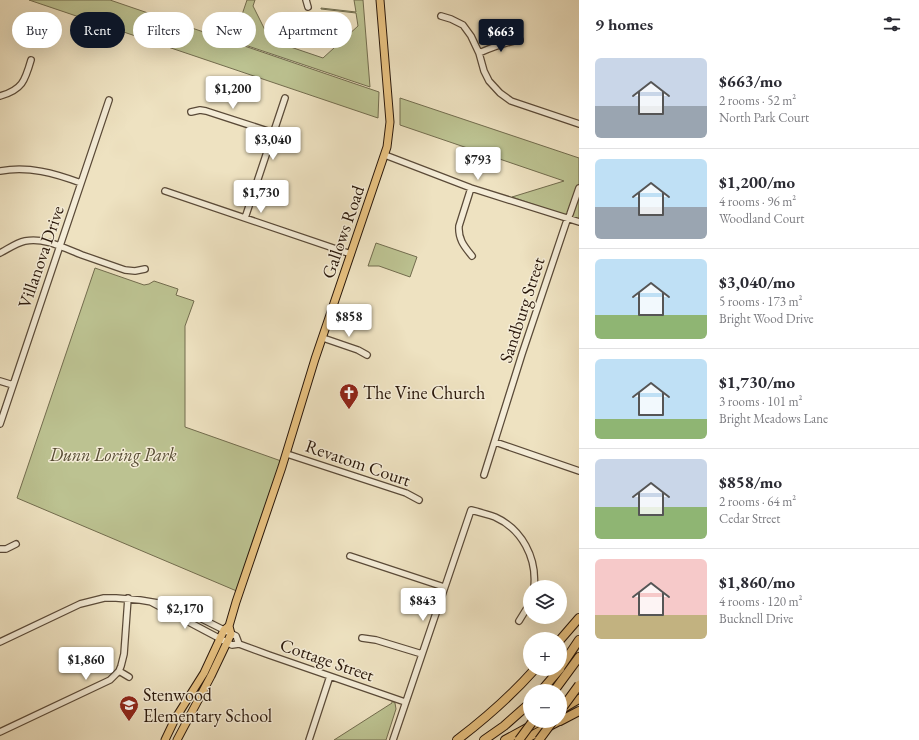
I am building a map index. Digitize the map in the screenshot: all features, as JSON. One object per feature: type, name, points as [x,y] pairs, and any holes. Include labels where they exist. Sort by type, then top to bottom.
[{"type":"highway","points":[[566,632],[579,618]]},
{"type":"highway","points":[[567,658],[579,640]]},
{"type":"highway","points":[[560,684],[579,657]]},
{"type":"highway","points":[[457,740],[499,706],[529,676]]},
{"type":"highway","points":[[547,684],[554,676]]},
{"type":"highway","points":[[567,701],[579,685]]},
{"type":"highway","points":[[567,706],[579,699]]},
{"type":"highway","points":[[484,740],[523,710]]},
{"type":"highway","points":[[567,717],[578,711]]},
{"type":"highway","points":[[519,740],[527,728]]},
{"type":"highway","points":[[505,740],[527,728]]},
{"type":"highway","points":[[523,740],[546,728]]},
{"type":"highway","points":[[539,740],[548,728]]},
{"type":"main road","name":"Gallows Road","points":[[165,740],[175,719],[204,673],[226,628],[287,454],[323,338],[385,155],[390,132],[390,122],[380,0]]},
{"type":"main road","points":[[177,740],[211,676],[231,634],[226,628]]},
{"type":"street","points":[[306,0],[308,6]]},
{"type":"street","points":[[441,16],[452,18],[463,25],[471,36],[479,53],[489,81],[500,94],[511,101],[579,124]]},
{"type":"street","points":[[479,53],[496,45],[520,40]]},
{"type":"street","points":[[0,96],[18,88],[28,71],[31,60]]},
{"type":"street","points":[[245,218],[285,98]]},
{"type":"street","name":"Villanova Drive","points":[[0,424],[109,100]]},
{"type":"street","points":[[192,112],[200,110],[206,111],[274,133]]},
{"type":"street","points":[[385,155],[471,188],[579,222]]},
{"type":"street","points":[[0,171],[29,170],[50,172],[81,183]]},
{"type":"street","points":[[471,188],[458,232],[462,244],[472,256]]},
{"type":"street","name":"Sandburg Street","points":[[484,475],[522,354],[579,188]]},
{"type":"street","points":[[165,191],[351,254]]},
{"type":"street","points":[[0,253],[17,244],[26,241],[36,241],[60,247],[125,270],[135,271],[145,269]]},
{"type":"street","points":[[323,338],[358,350],[367,355]]},
{"type":"street","points":[[0,381],[13,385]]},
{"type":"street","points":[[495,442],[579,471]]},
{"type":"street","name":"Revatom Court","points":[[287,454],[406,493],[420,500]]},
{"type":"street","points":[[393,740],[471,510],[496,518],[509,526],[519,535],[527,548],[532,561],[534,580]]},
{"type":"street","points":[[0,549],[6,549],[16,544]]},
{"type":"street","points":[[350,556],[444,587]]},
{"type":"street","name":"Cottage Street","points":[[0,642],[80,604],[104,598],[128,598],[170,605],[226,628]]},
{"type":"street","points":[[0,732],[110,680],[119,671],[124,654],[128,598]]},
{"type":"street","name":"Cottage Street","points":[[152,602],[233,646],[239,644],[406,702]]},
{"type":"street","points":[[519,621],[523,615]]},
{"type":"street","points":[[231,634],[236,636],[239,644]]},
{"type":"street","points":[[362,638],[376,640],[422,654]]},
{"type":"street","points":[[119,671],[129,678]]},
{"type":"street","points":[[309,740],[330,676]]},
{"type":"green space","points":[[29,0],[110,0],[145,12],[133,12],[133,35],[125,32],[125,12],[70,12],[70,14]]},
{"type":"green space","points":[[247,0],[255,0],[253,6],[256,12],[243,12]]},
{"type":"green space","points":[[354,0],[363,0],[370,87],[254,48],[256,48],[256,12],[264,28],[264,48],[294,48],[323,58],[334,48],[352,48],[352,31],[358,26],[356,13],[321,8],[356,12]]},
{"type":"green space","points":[[194,29],[202,31],[202,48],[250,48],[379,92],[378,118],[171,48],[194,48]]},
{"type":"green space","points":[[400,98],[579,158],[579,220],[512,197],[564,181],[400,125]]},
{"type":"green space","points":[[376,243],[417,257],[410,277],[379,266],[368,266]]},
{"type":"green space","name":"Dunn Loring Park","points":[[95,268],[144,285],[154,281],[178,289],[176,295],[194,301],[185,326],[185,427],[284,462],[239,592],[17,498]]},
{"type":"green space","points":[[392,701],[395,703],[396,709],[386,740],[334,740],[392,703]]},
{"type":"place","name":"The Vine Church","points":[[349,410]]},
{"type":"place","name":"Stenwood Elementary School","points":[[129,722]]}]
